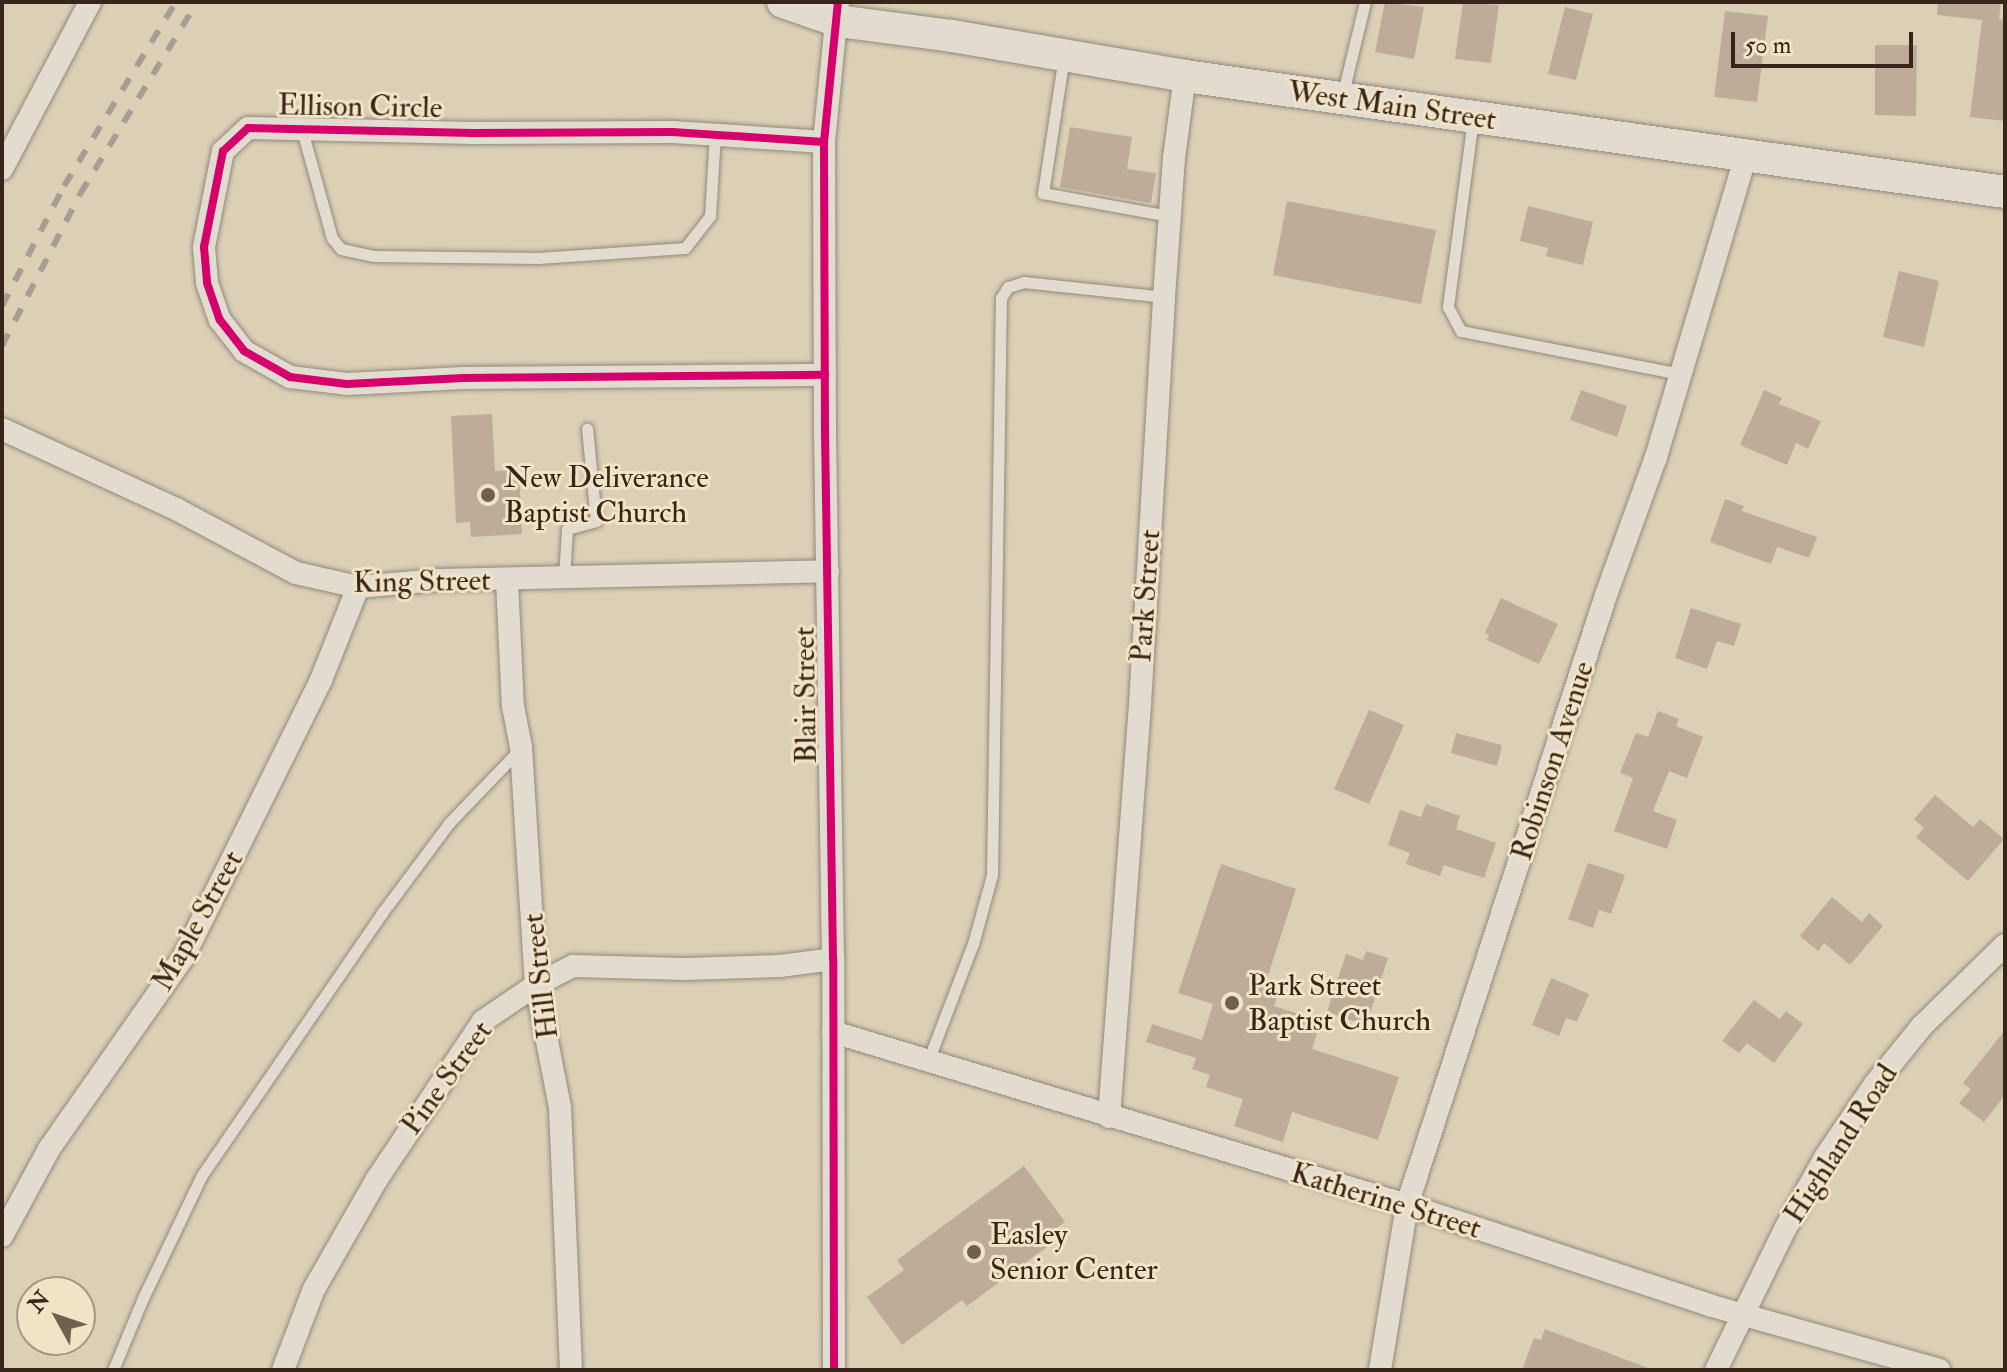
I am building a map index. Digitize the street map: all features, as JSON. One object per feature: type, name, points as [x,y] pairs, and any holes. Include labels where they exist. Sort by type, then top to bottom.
[{"type":"main road","name":"West Main Street","points":[[783,2],[1185,76],[1745,158],[2005,192]]},
{"type":"street","points":[[2,169],[90,2]]},
{"type":"street","name":"Blair Street","points":[[834,1370],[824,142],[829,73],[838,12]]},
{"type":"street","name":"Park Street","points":[[1109,1117],[1140,704],[1164,297],[1185,76]]},
{"type":"street","name":"Ellison Circle","points":[[824,142],[715,135],[248,128],[223,151],[204,247],[207,283],[220,320],[244,351],[290,377],[347,384],[463,378],[825,375]]},
{"type":"street","name":"Robinson Avenue","points":[[1380,1370],[1407,1205],[1606,595],[1656,457],[1745,158]]},
{"type":"street","name":"King Street","points":[[2,429],[176,509],[296,573],[358,587],[438,580],[507,581],[828,571]]},
{"type":"street","name":"Hill Street","points":[[507,581],[513,706],[521,747],[536,985],[560,1107],[571,1370]]},
{"type":"street","name":"Maple Street","points":[[2,1236],[49,1149],[184,956],[321,680],[358,587]]},
{"type":"street","name":"Highland Road","points":[[1716,1370],[1742,1314],[1826,1156],[1875,1084],[1922,1026],[2005,945]]},
{"type":"street","name":"Pine Street","points":[[283,1370],[314,1289],[423,1106],[483,1021],[536,985],[573,966],[685,969],[780,966],[833,959]]},
{"type":"street","name":"Katherine Street","points":[[833,1032],[1407,1205],[1742,1314],[1939,1370]]},
{"type":"lane","points":[[1342,98],[1365,2]]},
{"type":"lane","points":[[1064,54],[1043,193],[1170,216]]},
{"type":"lane","points":[[1473,118],[1448,307],[1461,331],[1680,374]]},
{"type":"lane","points":[[302,130],[332,238],[341,249],[374,256],[538,258],[685,248],[710,216],[715,135]]},
{"type":"lane","points":[[928,1061],[973,944],[992,875],[1001,298],[1008,287],[1024,282],[1164,297]]},
{"type":"lane","points":[[564,577],[567,529],[596,521],[587,428]]},
{"type":"lane","points":[[113,1370],[143,1298],[202,1175],[407,879],[449,823],[521,747]]},
{"type":"building","points":[[1385,2],[1424,7],[1414,59],[1375,52]]},
{"type":"building","points":[[1463,2],[1499,5],[1491,63],[1455,59]]},
{"type":"building","points":[[1938,2],[2001,2],[1999,19],[2005,20],[2005,121],[1970,117],[1982,20],[1937,15]]},
{"type":"building","points":[[1565,7],[1593,14],[1576,80],[1548,74]]},
{"type":"building","points":[[1725,11],[1768,16],[1757,102],[1714,97]]},
{"type":"building","points":[[1875,45],[1917,45],[1916,116],[1875,115]]},
{"type":"building","points":[[1070,127],[1132,137],[1127,169],[1156,173],[1151,203],[1060,187]]},
{"type":"building","points":[[1287,201],[1436,230],[1421,304],[1273,275]]},
{"type":"building","points":[[1528,206],[1593,222],[1583,265],[1546,256],[1548,248],[1520,241]]},
{"type":"building","points":[[1899,271],[1939,281],[1924,347],[1883,337]]},
{"type":"building","points":[[1581,390],[1627,406],[1617,437],[1570,420]]},
{"type":"building","points":[[1764,390],[1782,398],[1779,404],[1821,421],[1808,449],[1796,443],[1787,465],[1740,445]]},
{"type":"building","name":"New Deliverance Baptist Church","points":[[492,414],[495,471],[519,470],[522,534],[471,537],[470,522],[456,523],[451,416]]},
{"type":"building","points":[[1725,499],[1744,506],[1742,511],[1817,537],[1809,558],[1777,547],[1771,564],[1710,542]]},
{"type":"building","points":[[1501,598],[1558,624],[1539,664],[1487,640],[1489,634],[1485,633]]},
{"type":"building","points":[[1691,608],[1741,624],[1734,646],[1717,641],[1707,669],[1675,658]]},
{"type":"building","points":[[1369,710],[1404,725],[1369,804],[1334,789]]},
{"type":"building","points":[[1658,711],[1679,719],[1676,726],[1703,737],[1687,778],[1669,771],[1653,811],[1677,820],[1667,849],[1614,831],[1633,778],[1620,773],[1636,733],[1648,737]]},
{"type":"building","points":[[1456,733],[1502,745],[1497,766],[1451,753]]},
{"type":"building","points":[[1935,795],[1973,827],[1980,819],[2004,839],[1968,881],[1916,837],[1924,828],[1914,819]]},
{"type":"building","points":[[1426,804],[1460,816],[1456,829],[1496,843],[1484,878],[1444,865],[1440,876],[1406,864],[1410,853],[1388,845],[1400,810],[1421,817]]},
{"type":"building","points":[[1588,863],[1625,875],[1611,914],[1599,910],[1593,928],[1568,919]]},
{"type":"building","name":"Park Street Baptist Church","points":[[1221,864],[1296,889],[1264,988],[1278,993],[1274,1006],[1321,1021],[1312,1049],[1399,1077],[1378,1140],[1292,1112],[1283,1142],[1234,1126],[1243,1099],[1206,1087],[1210,1075],[1192,1069],[1196,1058],[1146,1042],[1152,1024],[1202,1040],[1213,1004],[1178,993]]},
{"type":"building","points":[[1832,897],[1862,922],[1869,913],[1883,926],[1850,965],[1824,943],[1818,951],[1800,936]]},
{"type":"building","points":[[1366,951],[1388,958],[1370,1013],[1365,1011],[1360,1023],[1327,1012],[1346,954],[1363,960]]},
{"type":"building","points":[[1551,978],[1589,994],[1577,1022],[1566,1018],[1559,1036],[1532,1025]]},
{"type":"building","points":[[1754,1000],[1780,1019],[1786,1011],[1803,1024],[1774,1063],[1747,1043],[1739,1053],[1722,1041]]},
{"type":"building","points":[[2005,1030],[2005,1095],[1984,1122],[1959,1103],[1971,1089],[1963,1083]]},
{"type":"building","name":"Easley Senior Center","points":[[1024,1166],[1065,1222],[1045,1236],[1051,1244],[967,1306],[962,1300],[902,1345],[867,1297],[904,1270],[897,1260]]},
{"type":"building","points":[[1545,1329],[1648,1370],[1522,1370],[1534,1338],[1541,1340]]},
{"type":"railway","points":[[2,306],[64,186],[176,2]]},
{"type":"railway","points":[[2,346],[80,194],[197,2]]},
{"type":"cycle path","points":[[834,1370],[824,142],[838,2]]},
{"type":"cycle path","points":[[824,142],[672,132],[473,133],[248,128],[223,151],[204,247],[207,283],[220,320],[244,351],[290,377],[347,384],[463,378],[825,375]]},
{"type":"place","name":"New Deliverance Baptist Church","points":[[488,495]]},
{"type":"place","name":"Park Street Baptist Church","points":[[1232,1003]]},
{"type":"place","name":"Easley Senior Center","points":[[974,1252]]}]
